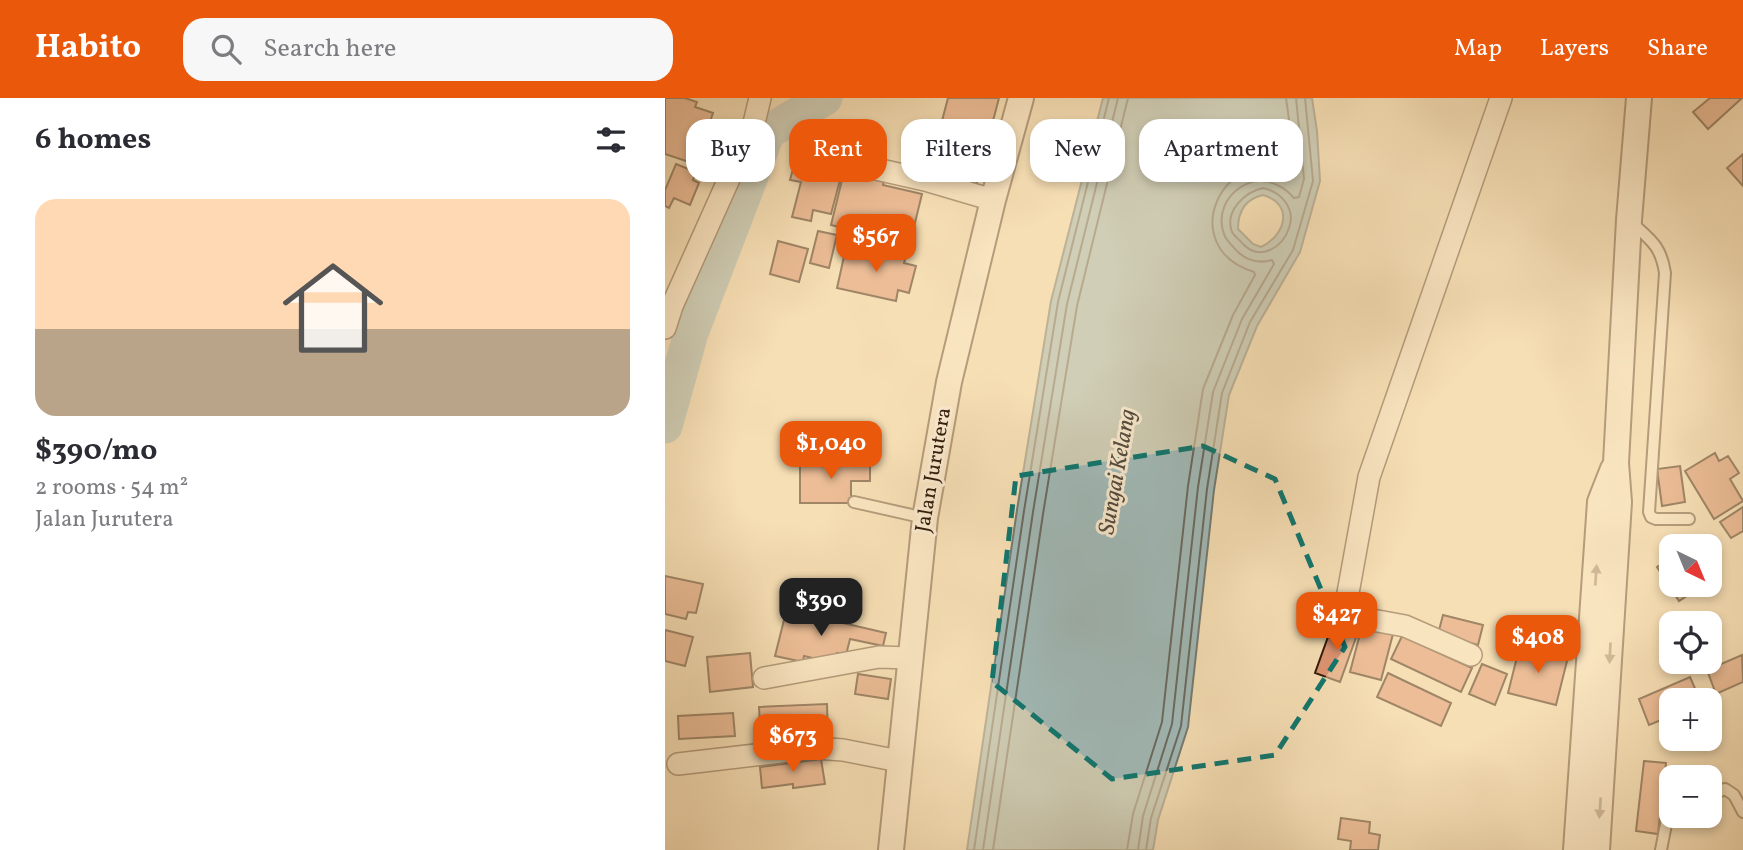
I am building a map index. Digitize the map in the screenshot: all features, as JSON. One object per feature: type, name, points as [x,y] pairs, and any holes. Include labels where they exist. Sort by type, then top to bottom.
[{"type":"street","points":[[665,328],[672,306],[754,123],[760,98]]},
{"type":"street","name":"Jalan Jurutera","points":[[891,850],[925,518],[949,382],[1021,98]]},
{"type":"street","points":[[1471,655],[1405,626],[1356,617],[1350,613],[1346,604],[1370,477],[1501,98]]},
{"type":"street","points":[[1583,849],[1619,502],[1616,463],[1629,220],[1639,98]]},
{"type":"street","points":[[887,171],[993,200]]},
{"type":"street","points":[[764,678],[879,657],[910,658]]},
{"type":"street","points":[[678,764],[815,748],[843,750],[899,761]]},
{"type":"lane","points":[[1629,220],[1655,244],[1662,256],[1665,273],[1649,512],[1651,517],[1656,519],[1689,519]]},
{"type":"lane","points":[[854,502],[925,518]]},
{"type":"lane","points":[[1722,790],[1725,789],[1734,795],[1743,812]]},
{"type":"lane","points":[[1661,850],[1665,828]]},
{"type":"highlighted area","points":[[1203,446],[1275,479],[1345,647],[1275,755],[1112,779],[992,682],[1016,476]]},
{"type":"water","name":"Sungai Kelang","points":[[1103,98],[1312,98],[1320,181],[1300,252],[1257,326],[1229,395],[1214,490],[1188,727],[1158,820],[1153,850],[967,850],[1051,301],[1081,182],[1125,182],[1125,119],[1098,119]],"holes":[[[1263,195],[1279,205],[1283,220],[1281,228],[1270,242],[1261,247],[1253,244],[1238,229],[1239,217],[1251,200]]]},
{"type":"building","points":[[665,98],[685,98],[697,102],[695,107],[713,113],[711,119],[686,119],[686,161],[665,154]]},
{"type":"building","points":[[948,98],[999,98],[993,119],[942,119]]},
{"type":"building","points":[[1710,98],[1742,98],[1708,129],[1693,112]]},
{"type":"building","points":[[1743,154],[1743,186],[1727,168]]},
{"type":"building","points":[[676,164],[686,168],[686,182],[699,183],[690,205],[674,198],[669,208],[665,206],[665,190]]},
{"type":"building","points":[[801,182],[839,182],[831,214],[813,210],[811,221],[792,217]]},
{"type":"building","points":[[842,182],[884,182],[883,185],[922,194],[912,235],[874,226],[872,235],[831,225]]},
{"type":"building","points":[[947,182],[977,182],[973,197],[945,190]]},
{"type":"building","points":[[818,231],[837,235],[829,268],[810,263]]},
{"type":"building","points":[[778,241],[808,249],[799,282],[770,274]]},
{"type":"building","points":[[864,247],[906,256],[904,263],[916,266],[909,293],[898,290],[896,301],[837,288],[845,252],[862,255]]},
{"type":"building","points":[[1715,453],[1719,461],[1728,456],[1739,473],[1730,479],[1743,501],[1714,519],[1685,471]]},
{"type":"building","points":[[800,462],[870,462],[870,481],[851,481],[851,503],[800,503]]},
{"type":"building","points":[[1680,466],[1685,502],[1662,506],[1657,469]]},
{"type":"building","points":[[1743,507],[1743,531],[1731,538],[1720,522]]},
{"type":"building","points":[[665,576],[703,584],[696,613],[688,612],[686,619],[665,614]]},
{"type":"building","points":[[796,612],[886,633],[883,646],[850,639],[846,655],[837,653],[834,663],[804,656],[803,662],[775,656],[785,616],[795,618]]},
{"type":"building","points":[[1443,615],[1483,625],[1478,645],[1438,634]]},
{"type":"building","points":[[1333,623],[1358,632],[1340,682],[1315,673]]},
{"type":"building","points":[[1362,626],[1393,634],[1381,680],[1350,672]]},
{"type":"building","points":[[665,630],[693,637],[685,666],[665,661]]},
{"type":"building","points":[[1402,636],[1472,668],[1461,692],[1391,659]]},
{"type":"building","points":[[1520,645],[1568,657],[1556,705],[1508,693]]},
{"type":"building","points":[[750,653],[753,687],[710,692],[707,657]]},
{"type":"building","points":[[1742,655],[1743,682],[1722,691],[1722,688],[1714,688],[1708,674],[1722,674],[1722,664]]},
{"type":"building","points":[[1482,664],[1507,674],[1495,705],[1469,694]]},
{"type":"building","points":[[1388,673],[1451,703],[1441,726],[1377,697]]},
{"type":"building","points":[[858,674],[891,679],[888,699],[855,694]]},
{"type":"building","points":[[1690,677],[1695,688],[1664,688]]},
{"type":"building","points":[[1659,690],[1659,721],[1649,725],[1639,699]]},
{"type":"building","points":[[827,704],[828,739],[761,742],[759,707]]},
{"type":"building","points":[[733,713],[735,736],[679,739],[678,716]]},
{"type":"building","points":[[821,759],[825,784],[762,788],[760,767]]},
{"type":"building","points":[[1644,761],[1666,763],[1659,765],[1658,834],[1636,831]]},
{"type":"building","points":[[1341,818],[1370,822],[1369,833],[1380,835],[1378,850],[1350,850],[1351,841],[1338,839]]},
{"type":"waterway","points":[[665,426],[691,333],[768,132],[825,98]]}]
